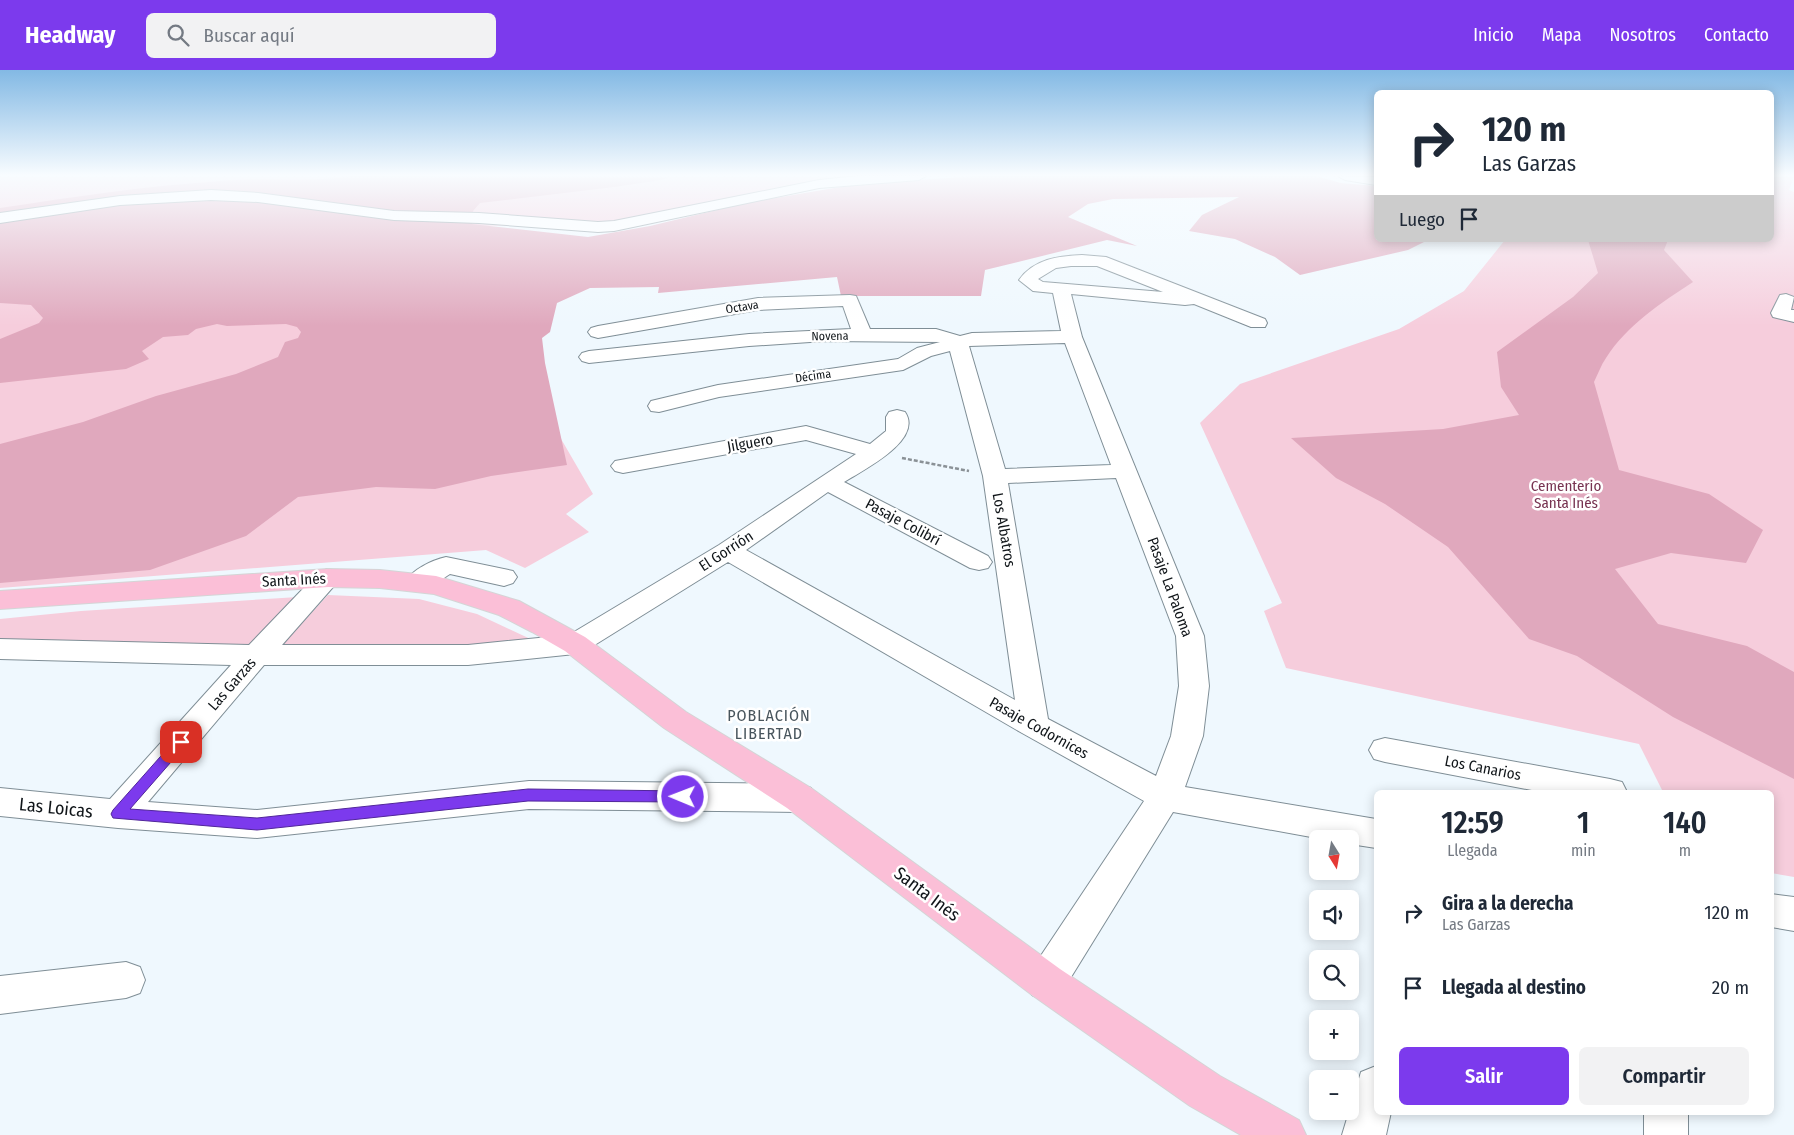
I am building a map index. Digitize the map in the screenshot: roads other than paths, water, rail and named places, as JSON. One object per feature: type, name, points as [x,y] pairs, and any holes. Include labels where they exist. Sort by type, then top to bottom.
[{"type":"main road","name":"Santa Inés","points":[[0,600],[328,578],[418,582],[466,593],[509,608],[575,644],[675,720],[799,798],[1046,982],[1205,1091],[1284,1135]]},
{"type":"street","points":[[545,226],[587,228],[608,226]]},
{"type":"street","points":[[1194,299],[1185,300],[1103,291],[1061,289],[1039,286],[1028,280],[1031,274],[1042,268],[1071,260],[1085,259],[1116,266],[1192,296],[1194,299],[1258,323]]},
{"type":"street","name":"Pasaje La Paloma","points":[[1046,982],[1165,797],[1187,736],[1194,686],[1190,636],[1072,337],[1061,289]]},
{"type":"street","points":[[1786,299],[1780,312],[1794,316]]},
{"type":"street","name":"Octava","points":[[598,332],[758,304],[850,300],[863,335]]},
{"type":"street","name":"Novena","points":[[589,357],[749,340],[863,335],[936,335],[963,341],[972,338],[1072,337]]},
{"type":"street","name":"Décima","points":[[659,406],[718,391],[904,364],[924,352],[963,341]]},
{"type":"street","name":"Los Albatros","points":[[963,341],[959,346],[995,476],[1033,725]]},
{"type":"street","name":"El Gorrión","points":[[575,644],[728,550],[827,482],[874,453],[897,433],[897,417]]},
{"type":"street","name":"Jilguero","points":[[624,466],[806,433],[833,438],[874,453]]},
{"type":"street","points":[[995,476],[1126,471]]},
{"type":"street","name":"Pasaje Colibrí","points":[[827,482],[979,562]]},
{"type":"street","name":"Pasaje Codornices","points":[[728,550],[1033,725],[1165,797],[1374,834]]},
{"type":"street","points":[[418,582],[446,564],[504,577]]},
{"type":"street","name":"Las Garzas","points":[[118,814],[256,655],[328,578]]},
{"type":"street","points":[[0,649],[256,655],[468,655],[575,644]]},
{"type":"street","name":"Los Canarios","points":[[1385,750],[1599,790]]},
{"type":"street","name":"Las Loicas","points":[[0,802],[118,814],[257,824],[528,795],[799,798]]},
{"type":"street","points":[[1774,911],[1794,914]]},
{"type":"street","points":[[0,994],[126,980]]},
{"type":"street","points":[[1364,1135],[1374,1095]]},
{"type":"street","points":[[1666,1115],[1666,1135]]},
{"type":"district","name":"POBLACIÓN LIBERTAD","points":[[769,724]]},
{"type":"park label","name":"Cementerio Santa Inés","points":[[1566,494]]}]
